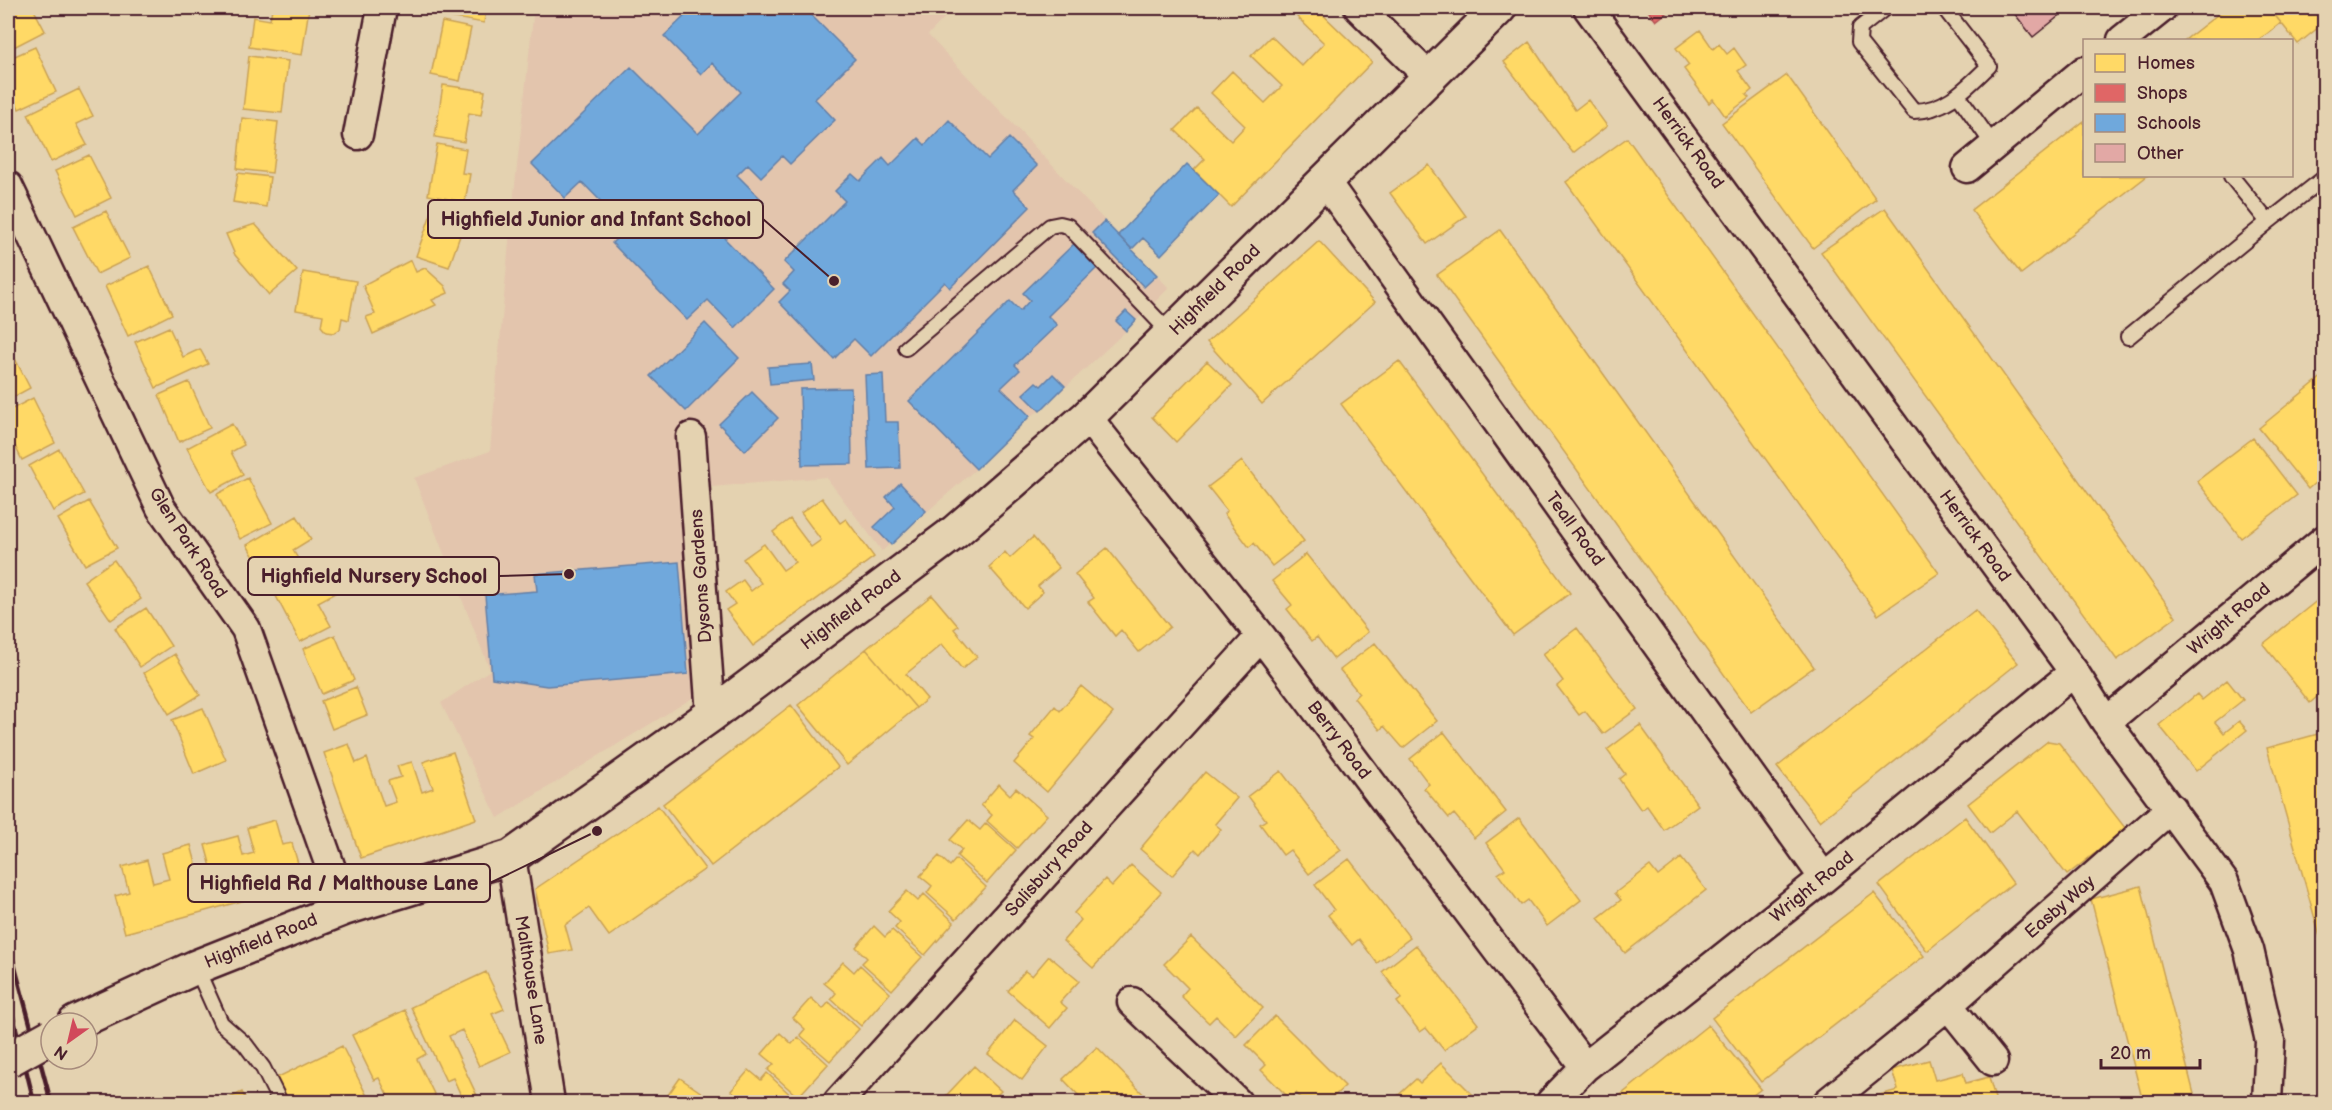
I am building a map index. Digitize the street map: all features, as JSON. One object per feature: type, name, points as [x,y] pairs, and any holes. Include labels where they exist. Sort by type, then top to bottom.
[{"type":"main road","name":"Highfield Road","points":[[99,1012],[196,967],[345,908],[511,857],[711,715],[955,532],[1088,417],[1499,8]]},
{"type":"main road","points":[[8,1060],[39,1043]]},
{"type":"street","points":[[358,135],[382,8]]},
{"type":"street","points":[[1359,8],[1430,78]]},
{"type":"street","name":"Herrick Road","points":[[1588,8],[2074,672],[2106,722],[2224,882],[2249,950],[2270,1041],[2267,1102]]},
{"type":"street","points":[[2124,39],[2162,8]]},
{"type":"street","points":[[1967,168],[2083,73]]},
{"type":"street","name":"Teall Road","points":[[1325,181],[1824,878]]},
{"type":"street","name":"Glen Park Road","points":[[8,186],[161,508],[246,629],[345,908]]},
{"type":"street","name":"Berry Road","points":[[1088,417],[1261,636],[1585,1067]]},
{"type":"street","name":"Dysons Gardens","points":[[691,437],[711,715]]},
{"type":"street","name":"Wright Road","points":[[2106,722],[2325,540]]},
{"type":"street","name":"Salisbury Road","points":[[838,1102],[1261,636]]},
{"type":"street","name":"Wright Road","points":[[1551,1102],[1585,1067],[1824,878],[2074,672]]},
{"type":"street","name":"Easby Way","points":[[1828,1102],[1948,1005],[2171,808]]},
{"type":"street","name":"Malthouse Lane","points":[[511,857],[550,1102]]},
{"type":"street","points":[[1132,1002],[1237,1102]]},
{"type":"street","points":[[1948,1005],[1993,1062]]},
{"type":"lane","points":[[1885,8],[1860,28],[1859,42],[1914,111],[1928,111],[1958,95],[1989,66],[1944,8]]},
{"type":"lane","points":[[1958,95],[1994,146]]},
{"type":"lane","points":[[2232,177],[2268,222]]},
{"type":"lane","points":[[2128,337],[2325,178]]},
{"type":"lane","points":[[906,348],[1050,226],[1060,224],[1068,226],[1171,334]]},
{"type":"lane","points":[[196,967],[221,1023],[245,1044],[258,1060],[280,1102]]},
{"type":"shaded area","points":[[534,8],[954,8],[928,35],[1169,288],[1040,411],[1030,416],[976,469],[882,551],[826,477],[712,487],[697,439],[679,438],[694,697],[498,818],[441,703],[490,670],[414,478],[490,451],[510,231]]},
{"type":"building: Homes","points":[[8,8],[33,8],[45,31],[8,50]]},
{"type":"building: Homes","points":[[272,8],[309,8],[302,55],[249,47],[253,17],[270,20]]},
{"type":"building: Homes","points":[[444,8],[486,8],[484,23],[443,16]]},
{"type":"building: Homes","points":[[1296,8],[1316,8],[1372,62],[1231,207],[1194,170],[1205,159],[1175,130],[1197,108],[1231,141],[1245,126],[1211,93],[1232,71],[1265,103],[1282,86],[1251,56],[1271,36],[1302,66],[1324,43],[1292,12]]},
{"type":"building: Homes","points":[[1404,8],[1416,8],[1410,13]]},
{"type":"building: Homes","points":[[2226,8],[2269,8],[2281,23],[2260,39],[2186,39]]},
{"type":"building: Homes","points":[[2269,8],[2324,8],[2324,23],[2298,44]]},
{"type":"building: Homes","points":[[442,22],[471,28],[460,81],[431,75]]},
{"type":"building: Homes","points":[[1700,30],[1713,49],[1719,44],[1727,54],[1734,48],[1746,65],[1738,71],[1752,90],[1746,95],[1749,98],[1725,116],[1713,99],[1709,103],[1684,69],[1689,65],[1676,48]]},
{"type":"building: Homes","points":[[1529,42],[1575,110],[1588,100],[1607,126],[1573,153],[1504,62]]},
{"type":"building: Homes","points":[[35,47],[56,92],[19,109],[8,84],[8,59]]},
{"type":"building: Homes","points":[[249,56],[288,61],[282,113],[243,109]]},
{"type":"building: Homes","points":[[1787,75],[1876,199],[1813,248],[1722,123]]},
{"type":"building: Homes","points":[[443,85],[485,91],[481,115],[469,113],[464,142],[435,137]]},
{"type":"building: Homes","points":[[79,89],[93,116],[76,124],[87,145],[51,162],[28,114]]},
{"type":"building: Homes","points":[[242,118],[278,122],[272,173],[237,169]]},
{"type":"building: Homes","points":[[2083,122],[2083,177],[2146,177],[2021,274],[1971,210]]},
{"type":"building: Homes","points":[[1627,138],[1939,573],[1878,615],[1566,182]]},
{"type":"building: Homes","points":[[437,144],[466,149],[462,173],[470,174],[465,202],[428,195]]},
{"type":"building: Homes","points":[[89,155],[111,198],[77,215],[55,171]]},
{"type":"building: Homes","points":[[1429,165],[1466,216],[1427,244],[1390,193]]},
{"type":"building: Homes","points":[[238,173],[270,177],[266,207],[233,202]]},
{"type":"building: Homes","points":[[436,200],[482,216],[475,235],[462,230],[449,267],[416,256]]},
{"type":"building: Homes","points":[[1885,208],[2176,617],[2117,660],[1821,252]]},
{"type":"building: Homes","points":[[106,211],[130,258],[97,274],[73,227]]},
{"type":"building: Homes","points":[[255,224],[297,271],[269,295],[235,255],[226,234]]},
{"type":"building: Homes","points":[[1500,230],[1814,667],[1751,712],[1437,275]]},
{"type":"building: Homes","points":[[1319,241],[1375,302],[1262,404],[1207,342]]},
{"type":"building: Homes","points":[[411,260],[416,272],[425,268],[445,286],[448,293],[432,300],[436,305],[373,334],[366,317],[375,314],[363,285]]},
{"type":"building: Homes","points":[[149,266],[172,314],[128,336],[105,286]]},
{"type":"building: Homes","points":[[303,272],[356,281],[349,320],[342,318],[340,329],[334,333],[326,332],[321,326],[323,315],[296,310]]},
{"type":"building: Homes","points":[[169,327],[183,357],[200,349],[208,364],[156,388],[135,342]]},
{"type":"building: Homes","points":[[8,345],[30,388],[8,400]]},
{"type":"building: Homes","points":[[1207,361],[1232,385],[1176,442],[1152,417]]},
{"type":"building: Homes","points":[[1399,361],[1570,593],[1513,635],[1341,404]]},
{"type":"building: Homes","points":[[2324,375],[2324,475],[2308,489],[2259,428]]},
{"type":"building: Homes","points":[[189,382],[210,428],[179,442],[159,395]]},
{"type":"building: Homes","points":[[33,398],[55,443],[22,460],[8,432],[8,411]]},
{"type":"building: Homes","points":[[232,424],[244,445],[231,452],[243,475],[211,492],[187,448]]},
{"type":"building: Homes","points":[[2253,438],[2297,495],[2241,538],[2197,481]]},
{"type":"building: Homes","points":[[59,449],[84,494],[53,511],[29,466]]},
{"type":"building: Homes","points":[[1242,461],[1304,541],[1272,566],[1254,543],[1249,547],[1224,514],[1227,511],[1208,487]]},
{"type":"building: Homes","points":[[248,478],[272,523],[240,539],[217,494]]},
{"type":"building: Homes","points":[[822,498],[840,523],[846,519],[874,557],[753,646],[726,610],[735,604],[726,592],[743,580],[751,591],[761,583],[743,559],[764,544],[783,570],[795,562],[773,532],[790,519],[811,547],[821,540],[801,513]]},
{"type":"building: Homes","points":[[89,501],[117,548],[85,565],[58,519]]},
{"type":"building: Homes","points":[[297,516],[311,539],[293,550],[305,571],[273,590],[247,545]]},
{"type":"building: Homes","points":[[1033,537],[1059,568],[1038,586],[1043,592],[1025,608],[989,567],[1005,552],[1010,558]]},
{"type":"building: Homes","points":[[1107,548],[1170,627],[1139,652],[1121,630],[1115,636],[1088,602],[1094,598],[1075,574]]},
{"type":"building: Homes","points":[[1306,554],[1368,632],[1334,659],[1317,637],[1312,641],[1287,609],[1292,605],[1272,581]]},
{"type":"building: Homes","points":[[114,560],[141,599],[111,620],[84,581]]},
{"type":"building: Homes","points":[[328,569],[339,591],[318,602],[331,626],[300,642],[276,596]]},
{"type":"building: Homes","points":[[932,595],[958,626],[954,629],[977,657],[962,669],[942,644],[906,674],[927,699],[916,708],[866,649]]},
{"type":"building: Homes","points":[[2324,595],[2324,691],[2310,703],[2263,644]]},
{"type":"building: Homes","points":[[146,608],[171,646],[140,667],[115,628]]},
{"type":"building: Homes","points":[[1975,610],[2018,663],[1820,821],[1777,767]]},
{"type":"building: Homes","points":[[1577,628],[1637,709],[1603,734],[1585,711],[1579,715],[1557,686],[1563,681],[1543,654]]},
{"type":"building: Homes","points":[[335,635],[354,680],[322,694],[303,649]]},
{"type":"building: Homes","points":[[1375,643],[1437,721],[1403,748],[1384,726],[1380,730],[1354,698],[1359,693],[1340,670]]},
{"type":"building: Homes","points":[[866,649],[916,708],[847,765],[798,705]]},
{"type":"building: Homes","points":[[175,654],[200,695],[169,714],[144,673]]},
{"type":"building: Homes","points":[[2227,680],[2243,700],[2215,722],[2224,733],[2239,721],[2247,730],[2196,771],[2159,725],[2197,694],[2202,700]]},
{"type":"building: Homes","points":[[1081,686],[1113,713],[1047,792],[1014,763],[1034,739],[1030,736],[1055,706],[1060,711]]},
{"type":"building: Homes","points":[[356,687],[367,715],[332,729],[321,701]]},
{"type":"building: Homes","points":[[791,705],[838,767],[711,866],[663,804]]},
{"type":"building: Homes","points":[[203,708],[226,760],[194,774],[172,720]]},
{"type":"building: Homes","points":[[1640,725],[1698,805],[1664,830],[1647,806],[1641,810],[1619,779],[1625,774],[1607,750]]},
{"type":"building: Homes","points":[[1444,732],[1506,812],[1474,838],[1454,814],[1449,818],[1424,788],[1429,784],[1410,759]]},
{"type":"building: Homes","points":[[2318,734],[2324,757],[2324,951],[2267,748]]},
{"type":"building: Homes","points":[[2048,741],[2059,743],[2126,829],[2067,875],[2017,811],[1990,833],[1968,804]]},
{"type":"building: Homes","points":[[349,744],[356,763],[367,758],[384,806],[396,802],[388,781],[401,777],[397,766],[412,762],[422,792],[433,788],[423,762],[453,752],[476,819],[361,858],[324,753]]},
{"type":"building: Homes","points":[[1281,771],[1341,850],[1309,874],[1290,850],[1283,855],[1260,824],[1266,820],[1248,796]]},
{"type":"building: Homes","points":[[1205,772],[1237,798],[1215,824],[1221,829],[1200,854],[1195,849],[1172,876],[1140,849]]},
{"type":"building: Homes","points":[[999,784],[1010,795],[1016,788],[1047,815],[1017,848],[987,821],[992,815],[981,805]]},
{"type":"building: Homes","points":[[658,806],[705,869],[609,936],[589,908],[565,925],[572,950],[549,954],[535,889]]},
{"type":"building: Homes","points":[[1965,817],[2013,883],[1927,951],[1879,885]]},
{"type":"building: Homes","points":[[1519,818],[1581,900],[1547,926],[1528,900],[1521,905],[1498,874],[1505,869],[1486,843]]},
{"type":"building: Homes","points":[[275,820],[282,845],[292,843],[304,884],[125,933],[115,896],[129,892],[122,867],[147,860],[153,883],[169,879],[162,853],[191,845],[198,871],[211,867],[205,845],[238,836],[243,856],[254,853],[247,828]]},
{"type":"building: Homes","points":[[968,820],[980,830],[986,823],[1016,850],[987,883],[957,856],[962,850],[950,840]]},
{"type":"building: Homes","points":[[939,856],[950,866],[956,859],[986,887],[956,919],[927,893],[932,886],[920,876]]},
{"type":"building: Homes","points":[[1681,858],[1706,890],[1625,953],[1598,918],[1621,900],[1615,893],[1650,866],[1658,876]]},
{"type":"building: Homes","points":[[1349,859],[1410,938],[1377,963],[1359,939],[1352,945],[1328,915],[1334,910],[1315,885]]},
{"type":"building: Homes","points":[[1131,865],[1161,892],[1093,968],[1063,941],[1081,920],[1074,913],[1105,879],[1112,886]]},
{"type":"building: Homes","points":[[2141,886],[2196,1102],[2143,1102],[2091,899]]},
{"type":"building: Homes","points":[[907,891],[918,901],[924,894],[954,922],[925,955],[895,928],[900,922],[888,911]]},
{"type":"building: Homes","points":[[1874,893],[1924,956],[1761,1082],[1712,1018]]},
{"type":"building: Homes","points":[[874,926],[885,937],[892,930],[922,957],[892,990],[862,963],[867,958],[856,947]]},
{"type":"building: Homes","points":[[1191,937],[1263,1008],[1236,1036],[1216,1016],[1209,1023],[1181,996],[1188,988],[1164,964]]},
{"type":"building: Homes","points":[[1416,945],[1478,1024],[1444,1050],[1426,1028],[1420,1032],[1397,1002],[1402,998],[1382,972]]},
{"type":"building: Homes","points":[[1049,956],[1079,981],[1060,1002],[1067,1008],[1050,1028],[1008,991],[1025,971],[1032,976]]},
{"type":"building: Homes","points":[[843,962],[854,972],[860,965],[890,993],[861,1026],[831,999],[836,993],[824,983]]},
{"type":"building: Homes","points":[[486,972],[504,1009],[492,1014],[510,1052],[479,1066],[462,1030],[449,1036],[479,1100],[464,1102],[453,1078],[446,1081],[411,1007]]},
{"type":"building: Homes","points":[[811,998],[823,1009],[829,1002],[859,1029],[830,1061],[800,1035],[805,1029],[793,1018]]},
{"type":"building: Homes","points":[[405,1010],[426,1054],[417,1059],[438,1102],[391,1102],[379,1078],[374,1080],[352,1035]]},
{"type":"building: Homes","points":[[1275,1016],[1345,1086],[1328,1102],[1305,1102],[1296,1093],[1290,1099],[1261,1070],[1266,1065],[1246,1045]]},
{"type":"building: Homes","points":[[1015,1020],[1048,1046],[1022,1080],[988,1054]]},
{"type":"building: Homes","points":[[1708,1025],[1761,1089],[1744,1102],[1612,1102]]},
{"type":"building: Homes","points":[[780,1033],[792,1044],[798,1037],[828,1064],[798,1097],[768,1070],[774,1064],[762,1054]]},
{"type":"building: Homes","points":[[342,1046],[370,1102],[288,1102],[276,1078]]},
{"type":"building: Homes","points":[[1097,1047],[1151,1102],[1079,1102],[1082,1099],[1063,1079]]},
{"type":"building: Homes","points":[[1929,1060],[1935,1080],[1963,1073],[1966,1083],[1989,1077],[1996,1102],[1866,1102],[1865,1099],[1898,1090],[1892,1070]]},
{"type":"building: Homes","points":[[1441,1063],[1474,1096],[1467,1102],[1391,1102],[1416,1079],[1420,1083]]},
{"type":"building: Homes","points":[[974,1066],[1001,1091],[990,1102],[940,1102]]},
{"type":"building: Homes","points":[[749,1070],[761,1080],[767,1073],[797,1101],[741,1102],[743,1101],[731,1091]]},
{"type":"building: Homes","points":[[680,1078],[715,1102],[663,1102]]},
{"type":"building: Homes","points":[[242,1092],[247,1102],[221,1102]]},
{"type":"building: Shops","points":[[1646,8],[1663,8],[1666,13],[1656,21]]},
{"type":"building: Schools","points":[[693,8],[721,8],[728,14],[735,8],[804,8],[855,59],[815,99],[835,120],[790,164],[782,156],[761,177],[748,164],[737,175],[764,202],[725,239],[774,289],[735,328],[708,300],[687,320],[612,243],[627,228],[582,182],[565,198],[532,164],[631,67],[698,134],[741,92],[712,63],[701,74],[664,36]]},
{"type":"building: Schools","points":[[949,120],[988,159],[1009,138],[1037,166],[1013,190],[1030,207],[950,288],[945,282],[871,356],[854,339],[834,359],[779,302],[790,291],[783,284],[794,272],[784,262],[845,201],[835,191],[852,174],[860,181],[883,158],[890,166],[918,138],[925,145]]},
{"type":"building: Schools","points":[[1187,164],[1219,195],[1161,255],[1143,238],[1132,249],[1118,235]]},
{"type":"building: Schools","points":[[1104,221],[1157,275],[1144,287],[1092,233]]},
{"type":"building: Schools","points":[[1077,241],[1100,265],[1048,316],[1057,325],[1015,365],[1020,370],[1001,388],[1030,416],[976,469],[909,401],[1010,301],[1020,311],[1030,300],[1023,293]]},
{"type":"building: Schools","points":[[1126,311],[1136,320],[1126,331],[1116,321]]},
{"type":"building: Schools","points":[[705,323],[739,358],[686,411],[651,376]]},
{"type":"building: Schools","points":[[812,364],[814,380],[770,384],[768,367]]},
{"type":"building: Schools","points":[[883,374],[885,422],[898,422],[900,468],[869,469],[865,375]]},
{"type":"building: Schools","points":[[1053,374],[1065,386],[1040,411],[1023,394],[1036,382],[1041,386]]},
{"type":"building: Schools","points":[[851,388],[852,464],[802,465],[800,389]]},
{"type":"building: Schools","points":[[752,392],[778,418],[745,451],[719,424]]},
{"type":"building: Schools","points":[[900,483],[926,511],[891,545],[874,527],[895,507],[886,497]]},
{"type":"building: Schools","points":[[679,562],[688,674],[547,686],[492,678],[485,595],[537,591],[535,574]]},
{"type":"building: Other","points":[[2010,8],[2069,8],[2033,37]]},
{"type":"railway","points":[[8,941],[51,1102]]},
{"type":"railway","points":[[8,996],[34,1102]]},
{"type":"place","name":"Highfield Junior and Infant School","points":[[834,281]]},
{"type":"place","name":"Highfield Nursery School","points":[[569,574]]},
{"type":"place","name":"Highfield Rd / Malthouse Lane","points":[[597,831]]}]
